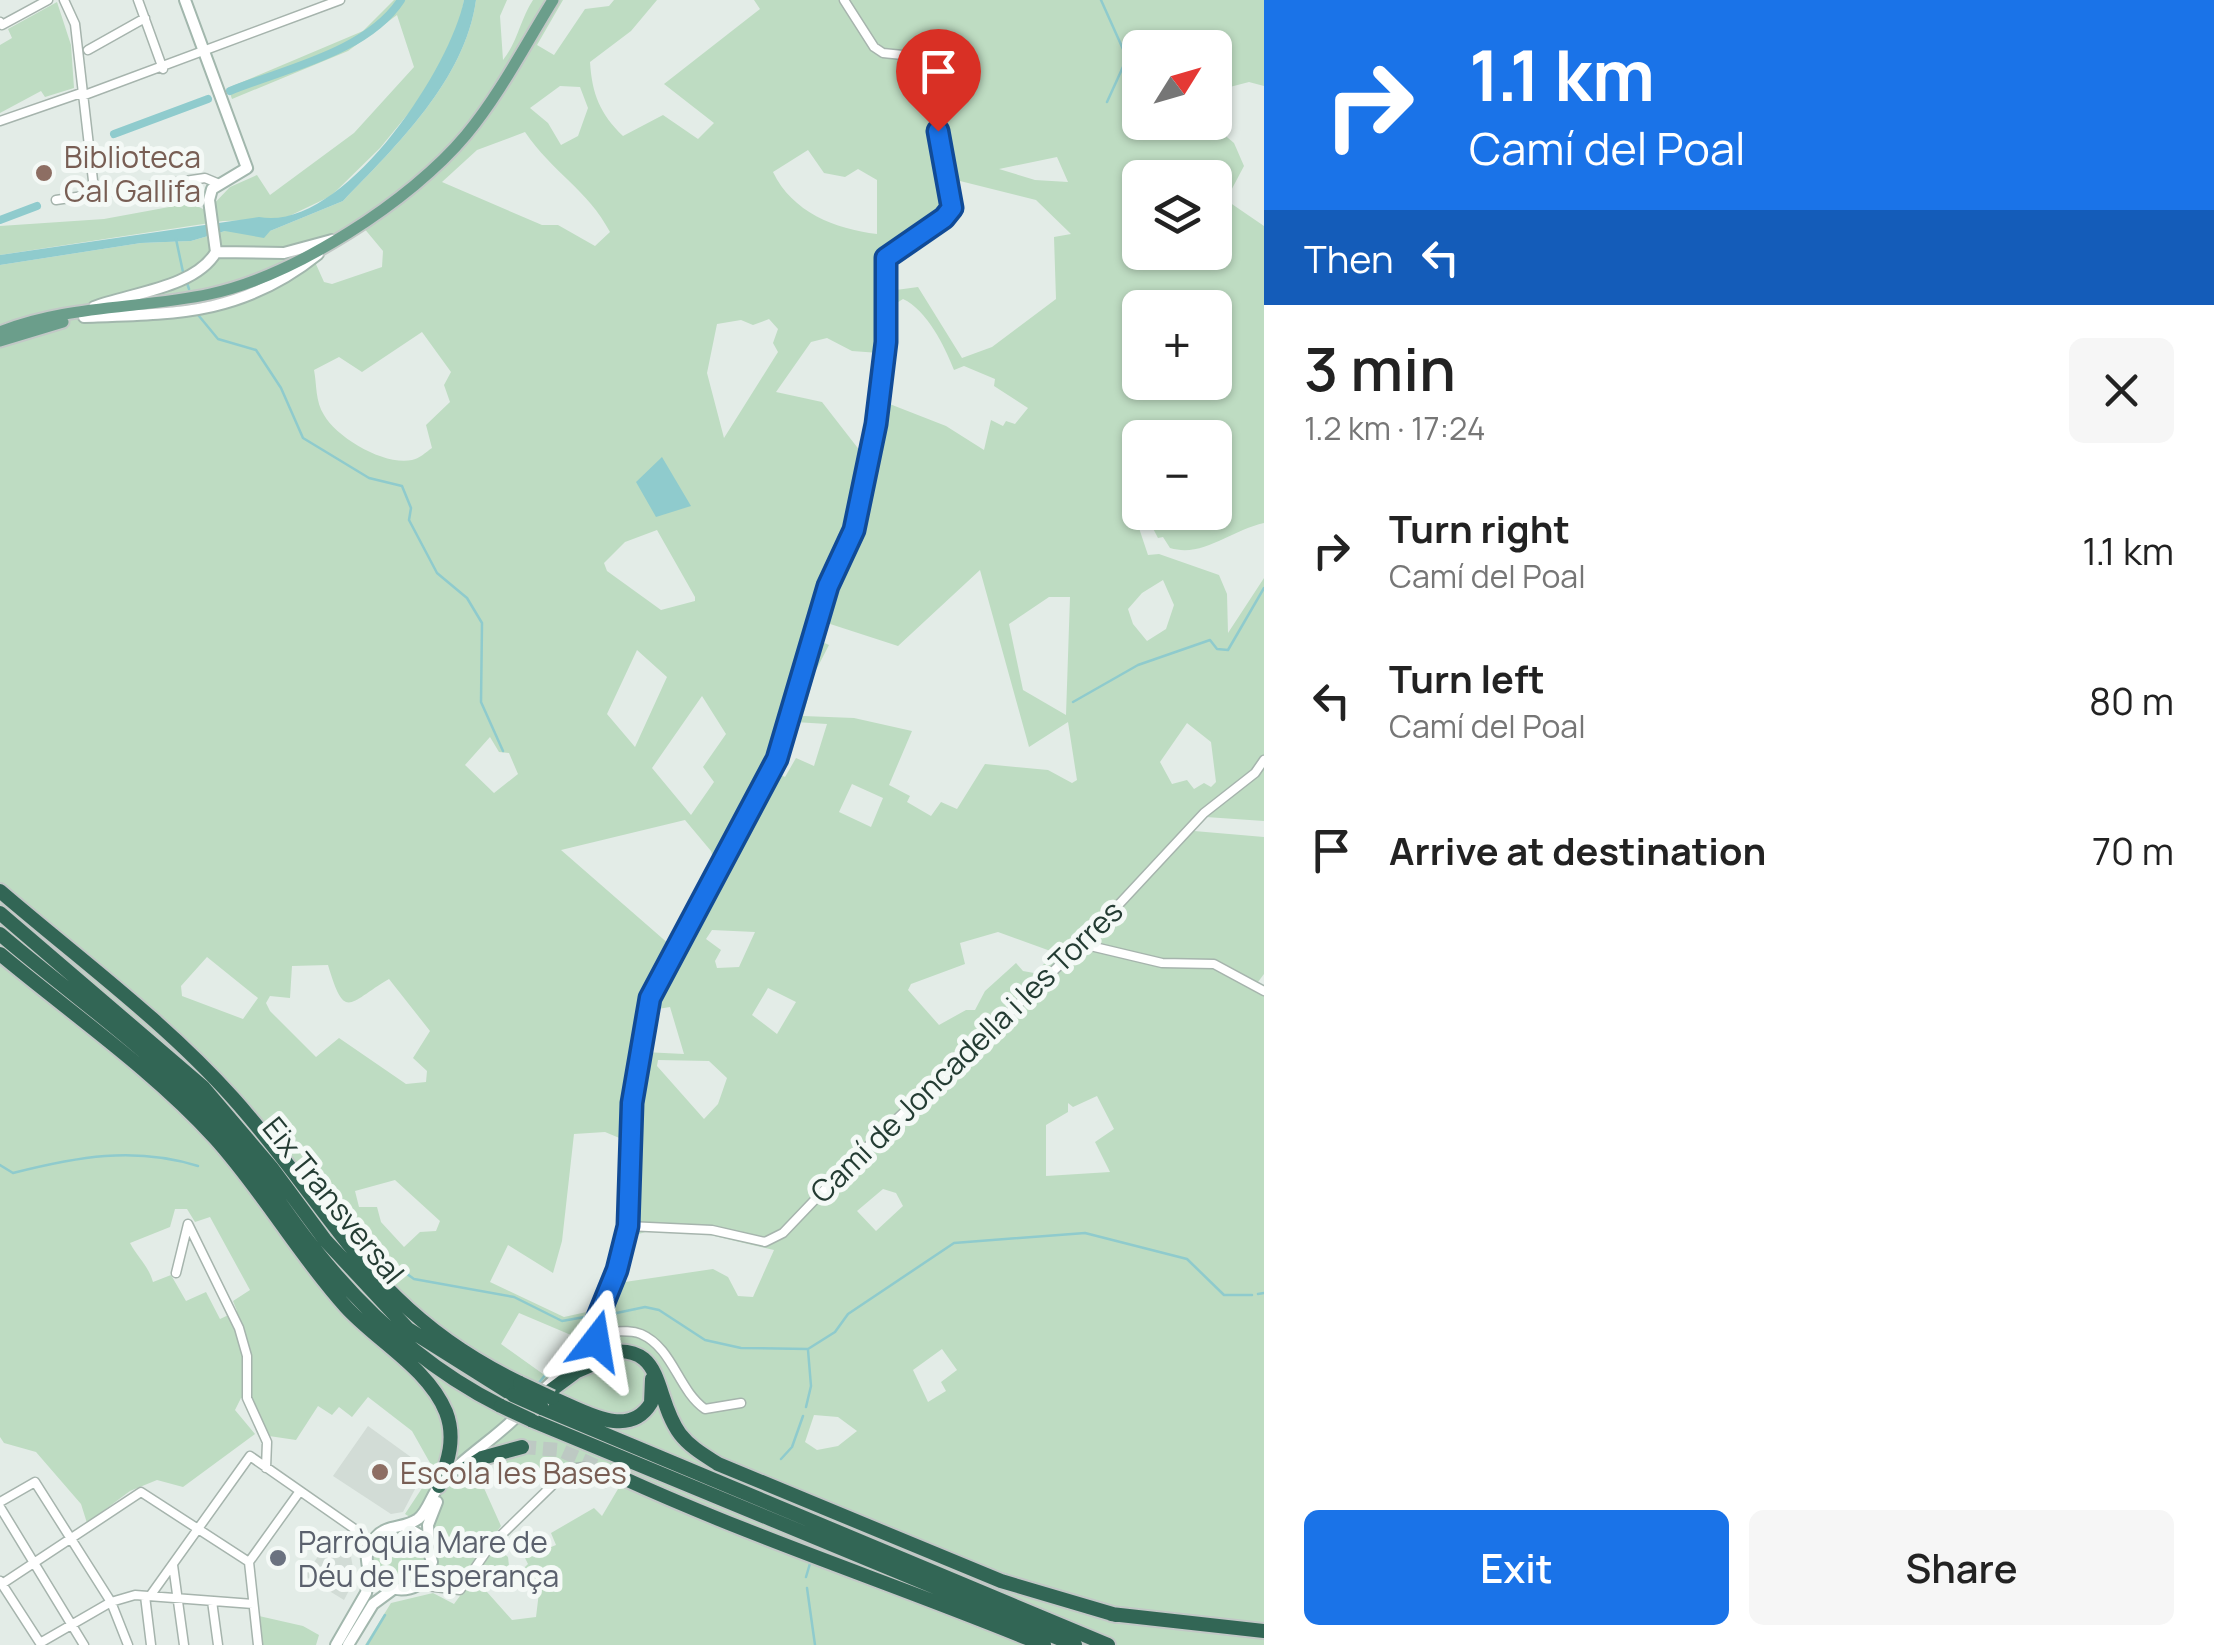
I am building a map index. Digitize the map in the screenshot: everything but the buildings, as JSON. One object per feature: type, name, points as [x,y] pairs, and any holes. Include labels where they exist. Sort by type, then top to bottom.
[{"type":"highway","points":[[0,892],[153,1020],[232,1096],[383,1288],[512,1395],[544,1404],[622,1423],[648,1409],[653,1384],[642,1365],[616,1358],[577,1371],[544,1404]]},
{"type":"highway","points":[[0,904],[53,958]]},
{"type":"highway","name":"Eix Transversal","points":[[0,913],[203,1086],[368,1292],[442,1354],[512,1395]]},
{"type":"highway","name":"Eix Transversal","points":[[0,934],[193,1097],[374,1316],[431,1366],[544,1404],[1108,1645]]},
{"type":"highway","points":[[0,954],[180,1103],[216,1140],[315,1272],[362,1324],[428,1384],[441,1402],[450,1428],[449,1457],[439,1486]]},
{"type":"highway","points":[[593,1340],[610,1351],[632,1352],[648,1362],[679,1432],[718,1464],[1000,1581],[1116,1614]]},
{"type":"highway","name":"Eix Transversal","points":[[544,1404],[1076,1645]]},
{"type":"highway","points":[[453,1477],[482,1458],[522,1447]]},
{"type":"highway","points":[[623,1478],[707,1516],[916,1591],[1044,1645]]},
{"type":"highway","points":[[842,1532],[1039,1602],[1264,1631]]},
{"type":"main road","points":[[1,338],[79,316],[235,288],[332,240],[395,198],[452,150],[485,109],[553,0]]},
{"type":"street","points":[[4,22],[48,0]]},
{"type":"street","points":[[64,0],[75,24],[95,198]]},
{"type":"street","points":[[138,0],[163,69]]},
{"type":"street","points":[[0,121],[163,69],[340,0]]},
{"type":"street","points":[[358,1532],[380,1533],[422,1516],[439,1486],[576,1362],[593,1340],[628,1226],[632,1103],[650,998],[770,774],[793,714],[824,598],[854,530],[876,424],[886,342],[886,258],[944,218],[952,208],[928,65],[913,54],[883,53],[874,47],[844,0]]},
{"type":"street","points":[[190,1],[247,160],[239,176],[217,183]]},
{"type":"street","points":[[88,50],[145,18]]},
{"type":"street","points":[[56,200],[95,198],[214,179],[217,183]]},
{"type":"street","points":[[197,181],[200,193],[210,201]]},
{"type":"street","points":[[217,183],[210,201],[217,249]]},
{"type":"street","points":[[79,316],[192,275],[217,249],[284,253],[332,240]]},
{"type":"street","points":[[79,316],[200,307],[238,300],[293,272],[332,240]]},
{"type":"street","points":[[192,275],[195,288]]},
{"type":"street","name":"Camí de Joncadella i les Torres","points":[[628,1226],[712,1230],[765,1242],[783,1233],[848,1165],[1082,944],[1204,813],[1256,772],[1264,760]]},
{"type":"street","points":[[1082,944],[1162,963],[1214,964],[1264,992]]},
{"type":"street","points":[[176,1273],[188,1224],[239,1328],[247,1356],[247,1398],[267,1442],[266,1468]]},
{"type":"street","points":[[449,1591],[434,1576],[429,1544],[430,1518],[453,1477],[544,1404],[593,1340],[645,1335],[667,1357],[695,1402],[704,1409],[741,1403]]},
{"type":"street","points":[[576,1362],[593,1340]]},
{"type":"street","points":[[151,1645],[147,1596],[250,1456],[358,1532],[369,1548],[366,1593],[336,1645]]},
{"type":"street","points":[[348,1645],[376,1600],[392,1590],[418,1585],[460,1590],[490,1546],[569,1470],[584,1467],[604,1483]]},
{"type":"street","points":[[84,1645],[0,1505],[34,1482],[111,1602],[128,1645]]},
{"type":"street","points":[[258,1645],[249,1562],[300,1492]]},
{"type":"street","points":[[249,1562],[149,1494],[132,1496],[1,1582],[40,1643],[111,1602],[147,1596],[253,1604]]},
{"type":"street","points":[[404,1526],[420,1533],[429,1544]]},
{"type":"street","points":[[369,1548],[380,1533]]},
{"type":"street","points":[[172,1564],[184,1645]]},
{"type":"street","points":[[418,1585],[431,1565]]},
{"type":"street","points":[[370,1572],[379,1584],[392,1590]]},
{"type":"street","points":[[212,1601],[218,1645]]},
{"type":"shaded area","name":"Escola les Bases","points":[[368,1426],[426,1468],[403,1512],[391,1514],[333,1476]]},
{"type":"shaded area","points":[[334,1532],[350,1551],[355,1579],[344,1600],[305,1576]]},
{"type":"green space","points":[[394,0],[464,0],[460,22],[426,92],[380,148],[331,196],[283,219],[223,221],[0,255],[0,226],[104,219],[191,203],[207,211],[230,187],[257,175],[270,195],[354,133],[414,67],[397,15],[348,51],[232,99],[228,88],[363,31]]},
{"type":"green space","points":[[476,0],[507,0],[500,16],[503,60],[533,0],[563,0],[537,45],[554,55],[585,9],[609,6],[614,0],[657,0],[631,31],[590,62],[595,94],[608,120],[623,136],[663,115],[698,139],[714,123],[664,84],[760,9],[754,0],[1264,0],[1264,86],[1249,82],[1232,86],[1232,30],[1122,30],[1122,140],[1230,140],[1244,166],[1232,189],[1232,160],[1122,160],[1122,270],[1232,270],[1232,204],[1264,226],[1264,523],[1206,546],[1170,548],[1154,530],[1232,530],[1232,420],[1122,420],[1122,530],[1140,530],[1148,555],[1159,554],[1219,575],[1227,594],[1228,633],[1264,578],[1264,821],[1206,817],[1194,831],[1264,837],[1264,974],[1258,982],[1264,986],[1264,1645],[365,1645],[391,1603],[433,1593],[454,1604],[496,1547],[508,1557],[509,1566],[490,1577],[487,1592],[512,1620],[536,1617],[540,1584],[524,1568],[528,1564],[525,1558],[556,1545],[551,1533],[594,1508],[602,1516],[618,1489],[591,1471],[567,1465],[510,1475],[506,1459],[475,1468],[501,1526],[458,1584],[451,1586],[438,1571],[434,1532],[405,1514],[434,1470],[412,1431],[368,1397],[352,1417],[339,1407],[332,1415],[318,1406],[296,1440],[269,1436],[249,1397],[241,1398],[235,1410],[255,1434],[183,1487],[157,1480],[130,1491],[87,1523],[81,1504],[36,1452],[4,1443],[0,1437],[0,265],[141,243],[191,241],[225,231],[270,231],[343,201],[425,110],[458,57]],"holes":[[[560,86],[580,87],[588,108],[578,136],[561,145],[548,123],[530,108]],[[525,132],[591,204],[610,232],[595,246],[558,225],[542,225],[442,182],[477,150]],[[808,150],[824,173],[845,177],[858,169],[877,180],[877,234],[831,223],[803,208],[773,172]],[[1057,157],[1068,182],[1035,180],[999,169]],[[952,179],[1036,200],[1071,234],[1054,237],[1056,299],[992,347],[962,358],[918,287],[896,290],[891,260],[957,208]],[[363,227],[383,251],[382,267],[332,284],[324,282],[315,262]],[[903,299],[927,320],[954,370],[964,366],[995,379],[994,386],[1028,408],[1015,424],[1006,421],[1003,426],[991,420],[984,450],[946,426],[882,401],[892,306]],[[769,319],[778,329],[773,343],[778,352],[724,438],[707,373],[717,324],[741,320],[753,325]],[[422,332],[451,372],[444,385],[450,402],[426,425],[432,448],[415,459],[401,461],[376,454],[339,433],[321,410],[314,370],[339,357],[362,372]],[[827,338],[852,351],[879,353],[864,456],[822,402],[776,392],[811,342]],[[657,530],[695,597],[695,601],[661,610],[607,571],[604,563],[625,542]],[[980,570],[1029,747],[1068,722],[1077,780],[1072,783],[1048,770],[985,764],[957,809],[941,802],[931,816],[907,802],[910,796],[889,785],[912,731],[854,718],[803,716],[815,672],[829,645],[818,640],[821,621],[898,646]],[[1163,580],[1174,605],[1166,629],[1147,641],[1133,624],[1128,609],[1142,593]],[[1049,597],[1070,597],[1066,715],[1023,690],[1009,624]],[[637,650],[667,677],[635,747],[607,714]],[[702,696],[726,734],[703,767],[714,782],[691,815],[652,768]],[[795,722],[827,724],[814,766],[796,758],[785,777],[775,772]],[[1187,723],[1211,742],[1216,782],[1211,787],[1204,783],[1194,789],[1187,780],[1172,784],[1160,762]],[[490,737],[499,752],[509,753],[518,774],[494,793],[465,765]],[[852,784],[883,798],[871,827],[839,812]],[[685,820],[711,851],[716,868],[670,945],[561,850]],[[712,930],[755,932],[739,967],[717,968],[715,961],[721,950],[706,939]],[[998,932],[1056,953],[1034,973],[1023,971],[1016,963],[985,991],[975,1010],[966,1010],[939,1025],[908,990],[911,984],[965,964],[960,943]],[[207,957],[258,998],[243,1019],[182,996],[181,986]],[[328,965],[339,995],[349,1002],[389,979],[430,1031],[413,1058],[427,1071],[426,1082],[406,1084],[339,1038],[316,1057],[266,1003],[270,996],[290,998],[292,966]],[[768,988],[796,1002],[777,1034],[752,1015]],[[670,1007],[684,1054],[644,1052],[652,1010]],[[658,1060],[709,1061],[727,1078],[718,1104],[704,1119],[657,1066]],[[1097,1096],[1114,1129],[1095,1142],[1110,1172],[1046,1176],[1046,1125],[1068,1112],[1068,1103],[1073,1107]],[[605,1132],[629,1142],[621,1229],[591,1311],[564,1317],[490,1282],[508,1245],[553,1273],[562,1241],[574,1134]],[[395,1180],[440,1221],[436,1231],[420,1232],[404,1247],[381,1222],[377,1207],[359,1207],[355,1191]],[[883,1189],[896,1193],[903,1206],[876,1231],[857,1211]],[[175,1209],[187,1209],[195,1222],[210,1217],[250,1290],[233,1301],[237,1311],[220,1319],[206,1292],[186,1301],[171,1275],[153,1282],[130,1243],[170,1227]],[[652,1230],[697,1232],[774,1250],[753,1297],[738,1296],[728,1277],[713,1269],[618,1283],[632,1236]],[[519,1313],[571,1335],[543,1374],[501,1344]],[[942,1349],[957,1370],[941,1382],[946,1391],[928,1402],[913,1370]],[[814,1415],[838,1417],[857,1431],[838,1446],[817,1450],[805,1442]]]},
{"type":"green space","points":[[57,2],[71,45],[74,88],[45,97],[41,91],[0,113],[0,45],[12,38],[8,29]]},
{"type":"green space","points":[[400,1533],[418,1541],[426,1559],[418,1577],[400,1585],[382,1577],[374,1559],[382,1541]]},
{"type":"green space","points":[[259,1616],[303,1626],[319,1635],[316,1645],[263,1645]]},
{"type":"water","points":[[464,0],[476,0],[458,57],[443,84],[405,134],[343,201],[270,231],[264,238],[225,231],[191,241],[141,243],[0,265],[0,255],[291,215],[324,200],[357,174],[415,104],[455,30]]},
{"type":"water","points":[[662,457],[691,506],[656,517],[636,482]]},
{"type":"waterway","points":[[230,91],[346,46],[386,18],[401,0]]},
{"type":"waterway","points":[[1101,0],[1127,58],[1107,102]]},
{"type":"waterway","points":[[114,134],[208,99]]},
{"type":"waterway","points":[[81,162],[86,146]]},
{"type":"waterway","points":[[0,220],[37,206]]},
{"type":"waterway","points":[[176,239],[183,272]]},
{"type":"waterway","points":[[187,283],[189,289]]},
{"type":"waterway","points":[[199,316],[218,339],[256,350],[281,388],[303,438],[369,478],[402,486],[411,508],[409,520],[437,573],[467,598],[482,623],[481,702],[503,751]]},
{"type":"waterway","points":[[1073,702],[1138,665],[1210,640],[1217,649],[1228,650],[1264,588]]},
{"type":"waterway","points":[[0,1165],[13,1173],[82,1158],[128,1155],[198,1166]]},
{"type":"waterway","points":[[355,1224],[378,1253],[414,1279],[514,1297],[562,1321],[590,1316]]},
{"type":"waterway","points":[[611,1272],[623,1232]]},
{"type":"waterway","points":[[607,1315],[645,1307],[659,1310],[705,1340],[741,1348],[808,1349],[835,1332],[848,1314],[954,1243],[1085,1233],[1187,1259],[1224,1295],[1252,1295]]},
{"type":"waterway","points":[[1258,1294],[1264,1293]]},
{"type":"waterway","points":[[538,1384],[592,1316]]},
{"type":"waterway","points":[[806,1407],[811,1386],[808,1350]]},
{"type":"waterway","points":[[781,1459],[792,1447],[803,1416]]},
{"type":"waterway","points":[[806,1577],[811,1560]]},
{"type":"waterway","points":[[807,1588],[815,1645]]},
{"type":"waterway","points":[[367,1645],[385,1615]]},
{"type":"tunnel","points":[[522,1447],[560,1450],[623,1478]]},
{"type":"place","name":"Biblioteca Cal Gallifa","points":[[44,173]]},
{"type":"place","name":"Escola les Bases","points":[[380,1472]]},
{"type":"place","name":"Parròquia Mare de Déu de l'Esperança","points":[[278,1558]]},
{"type":"route","points":[[596,1341],[591,1334],[624,1250],[628,1226],[632,1103],[650,998],[764,788],[793,714],[828,586],[854,530],[876,424],[886,342],[886,258],[944,218],[952,208],[938,131]]}]
